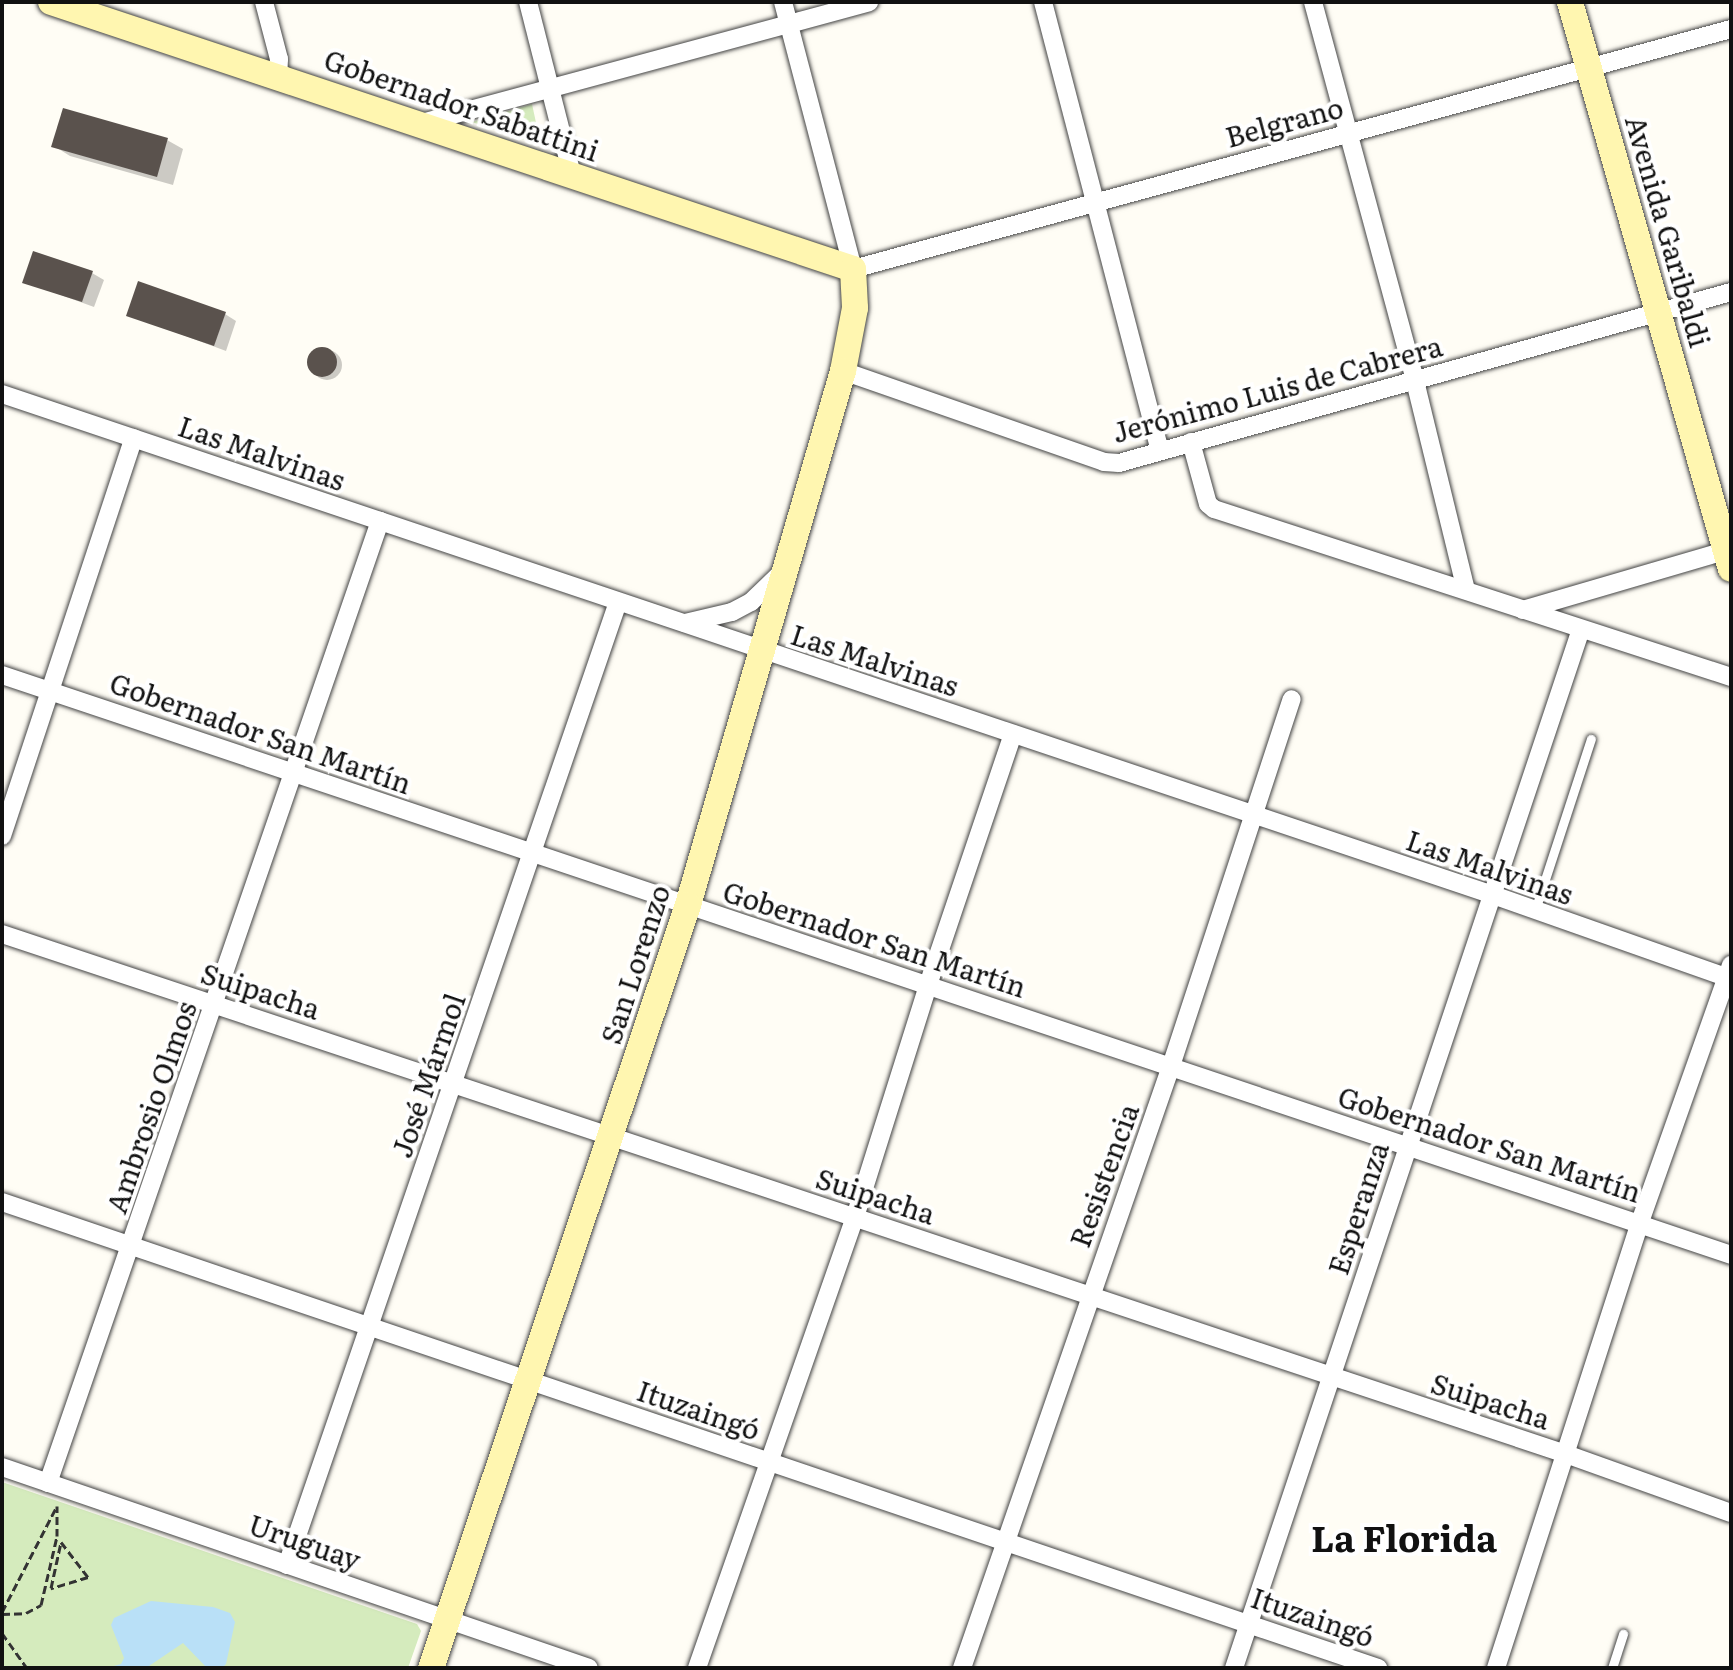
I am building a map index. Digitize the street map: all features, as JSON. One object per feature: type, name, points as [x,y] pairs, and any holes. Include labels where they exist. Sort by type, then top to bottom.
[{"type":"main road","name":"Gobernador Sabattini","points":[[51,2],[853,269]]},
{"type":"main road","name":"Avenida Garibaldi","points":[[1570,2],[1729,557]]},
{"type":"main road","name":"San Lorenzo","points":[[431,1668],[688,905],[843,371],[855,308],[853,269]]},
{"type":"street","points":[[264,2],[279,59],[278,76]]},
{"type":"street","points":[[528,2],[572,175]]},
{"type":"street","points":[[783,2],[853,269]]},
{"type":"street","points":[[422,123],[869,2]]},
{"type":"street","points":[[1043,2],[1160,451]]},
{"type":"street","points":[[1313,2],[1415,381],[1466,590]]},
{"type":"street","name":"Belgrano","points":[[853,269],[1731,29]]},
{"type":"street","name":"Jerónimo Luis de Cabrera","points":[[843,371],[1104,462],[1119,463],[1731,292]]},
{"type":"street","name":"Las Malvinas","points":[[2,394],[1729,974]]},
{"type":"street","points":[[2,836],[7,806],[134,438]]},
{"type":"street","points":[[1191,442],[1208,504],[1214,509],[1731,677]]},
{"type":"street","name":"Ambrosio Olmos","points":[[57,1486],[131,1246],[296,774],[380,521]]},
{"type":"street","points":[[1523,610],[1729,557]]},
{"type":"street","points":[[681,623],[732,612],[751,602],[787,566]]},
{"type":"street","name":"José Mármol","points":[[287,1565],[618,602]]},
{"type":"street","name":"Esperanza","points":[[1234,1668],[1581,629]]},
{"type":"street","name":"Gobernador San Martín","points":[[2,675],[1731,1255]]},
{"type":"street","name":"Resistencia","points":[[962,1668],[1171,1066],[1292,699]]},
{"type":"street","points":[[697,1668],[855,1217],[928,985],[1013,734]]},
{"type":"street","name":"Suipacha","points":[[2,934],[1566,1454],[1731,1513]]},
{"type":"street","points":[[1496,1668],[1640,1222],[1729,974]]},
{"type":"street","name":"Ituzaingó","points":[[2,1202],[1378,1668]]},
{"type":"street","name":"Uruguay","points":[[2,1467],[589,1668]]},
{"type":"lane","points":[[1535,910],[1591,739]]},
{"type":"lane","points":[[1612,1668],[1623,1634]]},
{"type":"path","points":[[57,1486],[57,1506],[57,1536],[41,1605],[26,1613],[2,1613],[57,1506]]},
{"type":"path","points":[[61,1542],[88,1577],[51,1588],[54,1572],[61,1542]]},
{"type":"path","points":[[2,1633],[27,1668]]},
{"type":"green space","points":[[532,104],[541,146],[472,122]]},
{"type":"green space","points":[[2,1482],[417,1624],[421,1631],[408,1668],[2,1668]]},
{"type":"water","points":[[151,1601],[213,1607],[230,1613],[235,1622],[226,1664],[222,1668],[207,1668],[183,1643],[146,1668],[107,1668],[121,1664],[124,1658],[111,1625],[114,1618]]},
{"type":"building","points":[[63,108],[168,138],[157,177],[51,147]]},
{"type":"building","points":[[33,251],[93,271],[82,302],[22,283]]},
{"type":"building","points":[[138,281],[226,312],[214,346],[126,316]]},
{"type":"building","points":[[322,347],[333,351],[337,362],[333,373],[322,377],[311,373],[307,362],[311,351]]},
{"type":"district","name":"La Florida","points":[[1404,1537]]}]
